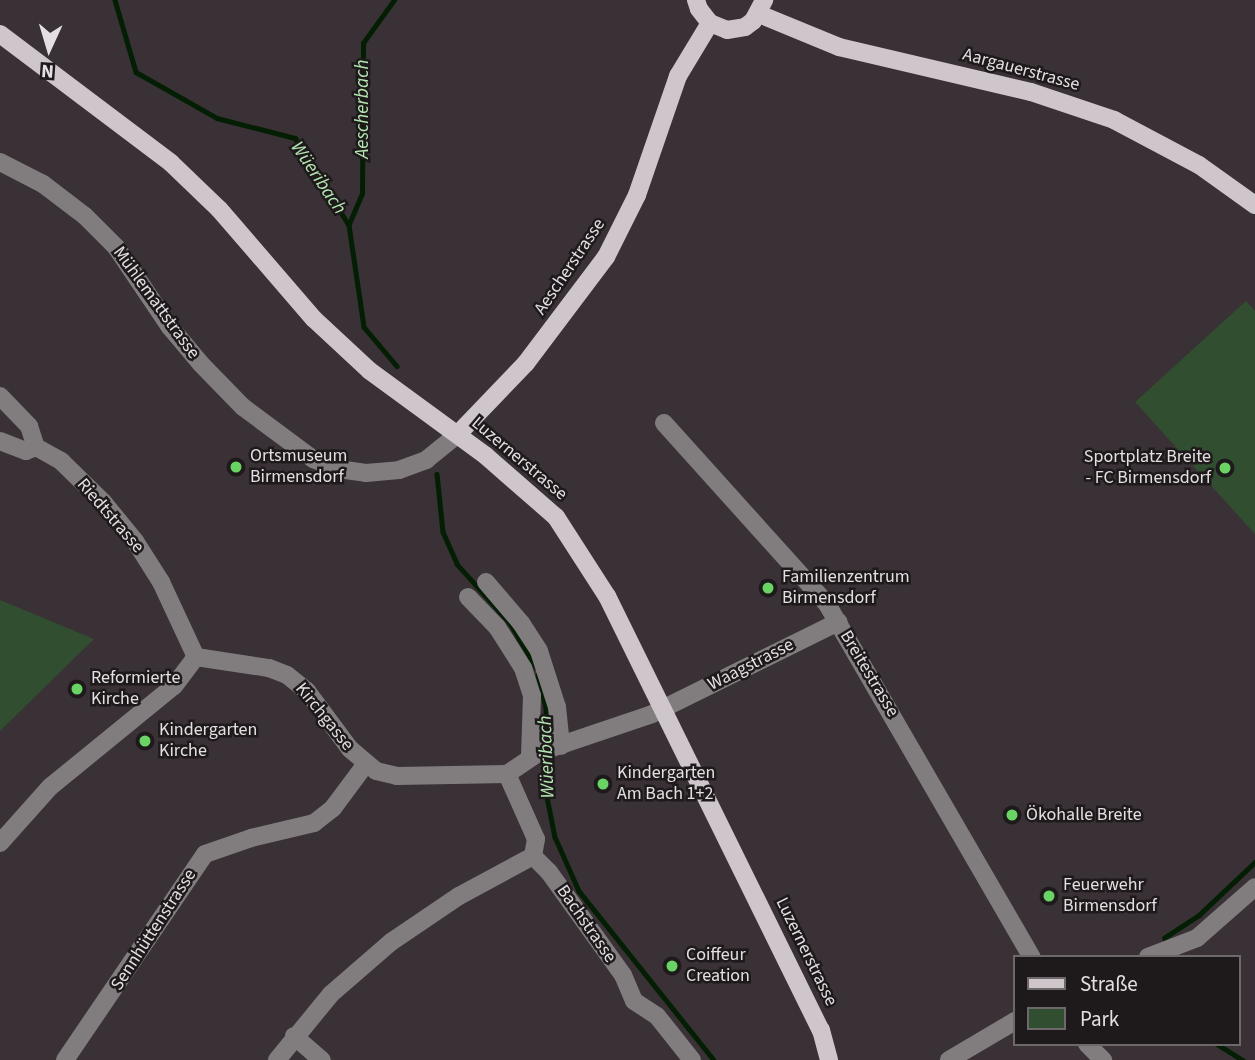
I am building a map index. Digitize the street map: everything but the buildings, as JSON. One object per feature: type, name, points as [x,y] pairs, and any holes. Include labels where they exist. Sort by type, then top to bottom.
[{"type":"main road","points":[[696,0],[698,9],[718,28],[745,27],[762,7]]},
{"type":"main road","name":"Aargauerstrasse","points":[[762,7],[839,47],[1031,92],[1114,120],[1199,164],[1255,205]]},
{"type":"main road","name":"Aescherstrasse","points":[[458,434],[526,363],[606,257],[637,195],[678,76],[710,23]]},
{"type":"main road","name":"Luzernerstrasse","points":[[0,34],[171,163],[219,209],[314,319],[379,379],[458,434],[540,500],[566,530],[607,596],[821,1030],[829,1060]]},
{"type":"street","name":"Mühlemattstrasse","points":[[0,162],[43,184],[85,216],[116,247],[170,327],[201,364],[243,407],[313,459],[338,469],[366,474],[399,470],[426,460],[458,434]]},
{"type":"street","points":[[0,396],[29,426],[36,447],[26,452],[0,441]]},
{"type":"street","name":"Breitestrasse","points":[[664,423],[802,574],[838,622],[1031,955]]},
{"type":"street","name":"Riedtstrasse","points":[[36,447],[61,461],[103,502],[135,541],[161,582],[196,657]]},
{"type":"street","points":[[486,582],[522,623],[538,651],[557,707],[546,751]]},
{"type":"street","points":[[468,597],[497,627],[523,668],[546,751]]},
{"type":"street","name":"Waagstrasse","points":[[663,709],[838,622]]},
{"type":"street","points":[[0,843],[42,795],[174,686],[196,657]]},
{"type":"street","name":"Kirchgasse","points":[[196,657],[258,666],[287,675],[306,691],[365,765],[376,771],[397,776],[506,774]]},
{"type":"street","points":[[277,1060],[331,994],[391,942],[459,896],[533,856],[536,839],[506,774],[546,751],[663,709]]},
{"type":"street","name":"Sennhüttenstrasse","points":[[65,1060],[205,854],[251,838],[314,823],[332,808],[365,765]]},
{"type":"street","name":"Bachstrasse","points":[[533,856],[550,872],[622,975],[634,1002],[657,1016],[692,1060]]},
{"type":"street","points":[[1153,955],[1197,938],[1255,887]]},
{"type":"street","points":[[949,1060],[1014,1022]]},
{"type":"street","points":[[294,1036],[322,1060]]},
{"type":"street","points":[[1089,1046],[1103,1060]]},
{"type":"green space","name":"Sportplatz Breite - FC Birmensdorf","points":[[1246,301],[1255,311],[1255,534],[1135,402]]},
{"type":"green space","points":[[0,600],[94,639],[0,731]]},
{"type":"waterway","name":"Wüeribach","points":[[115,0],[136,72],[217,118],[295,138],[349,225],[364,327],[397,366]]},
{"type":"waterway","name":"Aescherbach","points":[[349,224],[362,194],[363,43],[394,0]]},
{"type":"waterway","name":"Wüeribach","points":[[437,474],[443,532],[457,564],[510,623],[536,667]]},
{"type":"waterway","name":"Wüeribach","points":[[538,675],[546,708],[548,746]]},
{"type":"waterway","name":"Wüeribach","points":[[547,755],[546,792],[555,837],[579,891],[714,1060]]},
{"type":"waterway","points":[[1164,938],[1199,915],[1255,862]]},
{"type":"waterway","points":[[1220,1046],[1243,1060]]},
{"type":"place","name":"Ortsmuseum Birmensdorf","points":[[236,467]]},
{"type":"place","name":"Sportplatz Breite - FC Birmensdorf","points":[[1225,468]]},
{"type":"place","name":"Familienzentrum Birmensdorf","points":[[768,588]]},
{"type":"place","name":"Reformierte Kirche","points":[[77,689]]},
{"type":"place","name":"Kindergarten Kirche","points":[[145,741]]},
{"type":"place","name":"Kindergarten Am Bach 1+2","points":[[603,784]]},
{"type":"place","name":"Ökohalle Breite","points":[[1012,815]]},
{"type":"place","name":"Feuerwehr Birmensdorf","points":[[1049,896]]},
{"type":"place","name":"Coiffeur Creation","points":[[672,966]]}]
